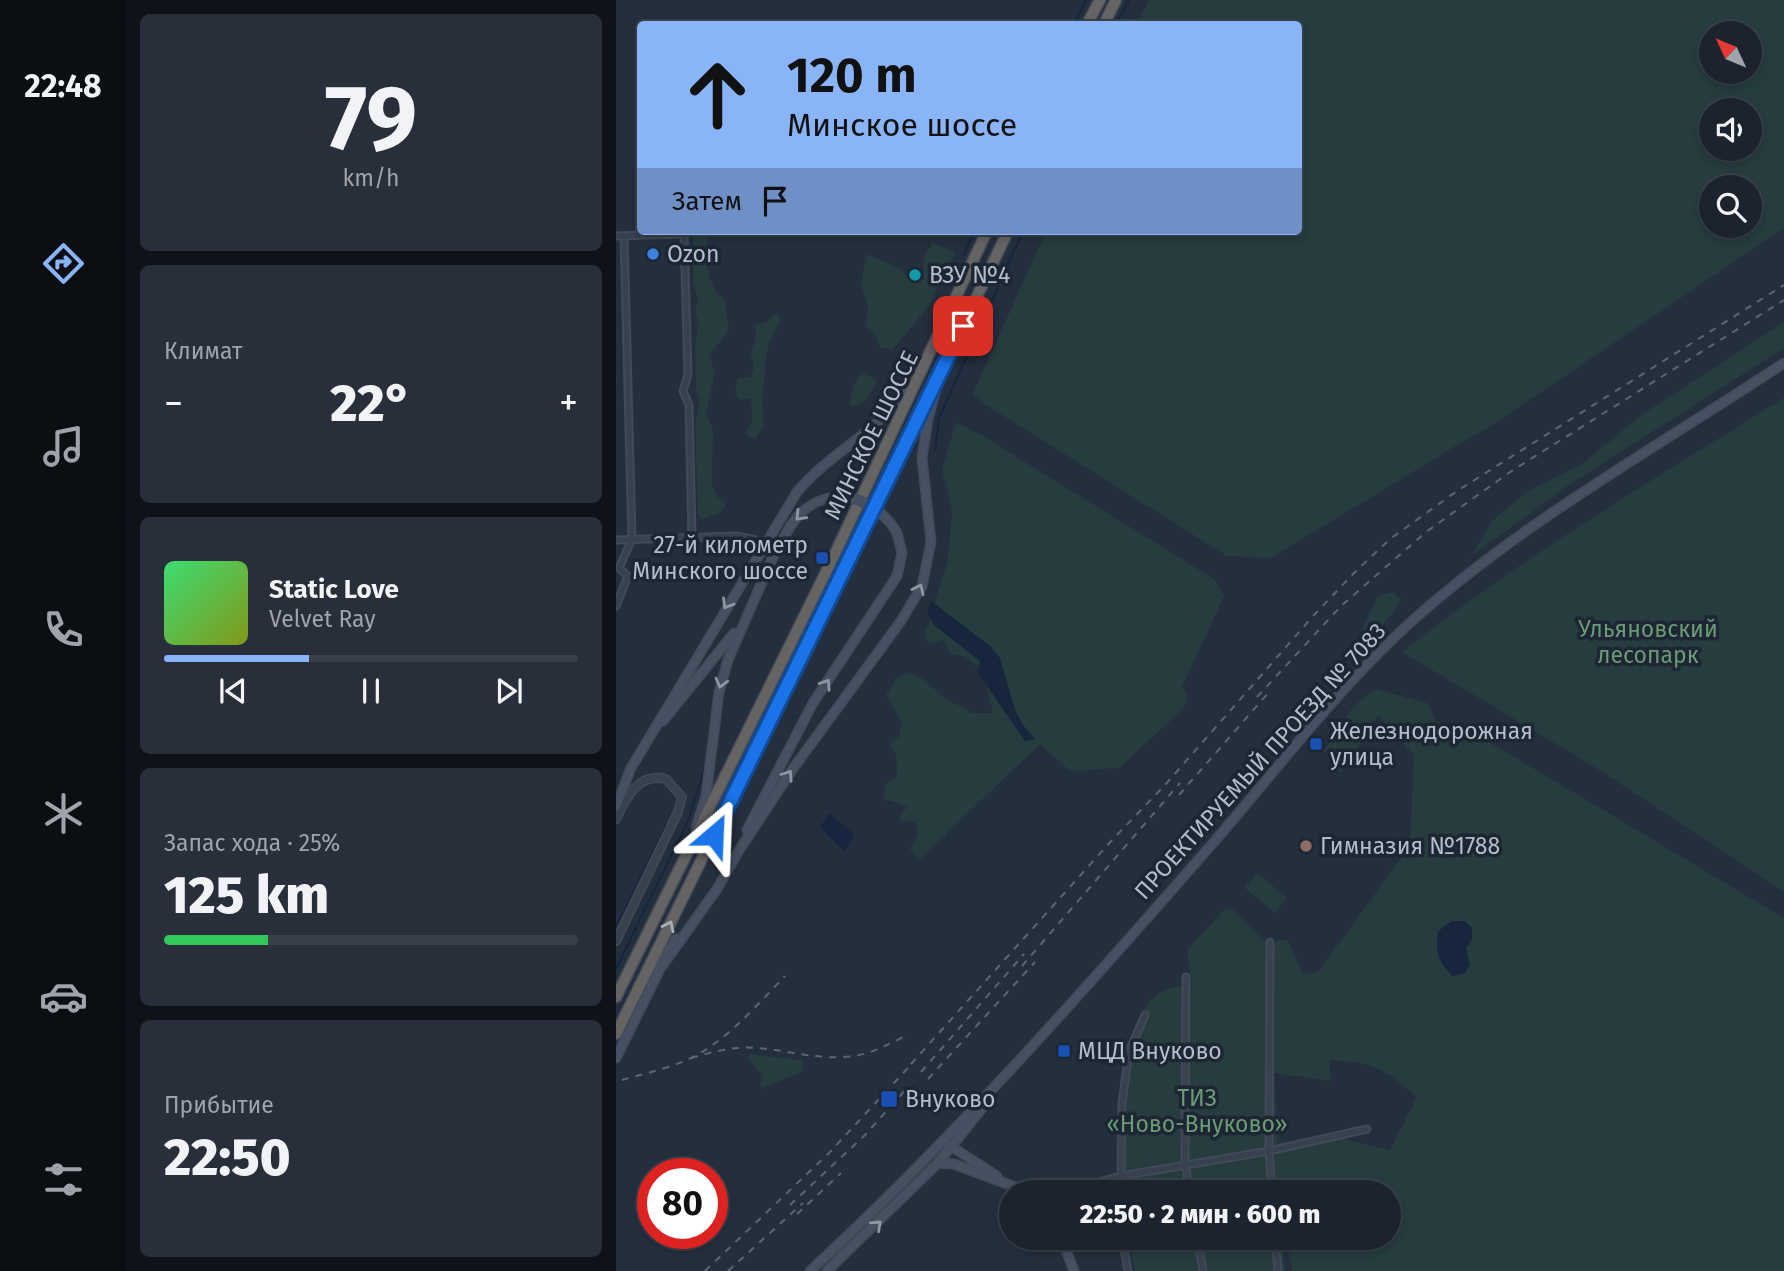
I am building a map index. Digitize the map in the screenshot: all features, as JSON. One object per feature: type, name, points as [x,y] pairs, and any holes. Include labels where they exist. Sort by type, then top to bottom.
[{"type":"highway","points":[[1089,21],[1100,0]]},
{"type":"highway","points":[[1106,21],[1116,0]]},
{"type":"highway","name":"МИНСКОЕ ШОССЕ","points":[[616,997],[934,349],[986,235]]},
{"type":"highway","name":"МИНСКОЕ ШОССЕ","points":[[616,1034],[1006,235]]},
{"type":"main road","points":[[616,807],[642,748],[765,542],[808,479],[886,414],[908,390],[934,349]]},
{"type":"main road","name":"ПРОЕКТИРУЕМЫЙ ПРОЕЗД № 7083","points":[[810,1271],[846,1239],[1004,1079],[1331,705],[1398,634],[1457,583],[1549,513],[1784,363]]},
{"type":"main road","points":[[616,1058],[660,969],[710,900],[737,852],[808,746],[901,621],[922,586],[931,542],[922,458],[928,419],[942,370]]},
{"type":"main road","points":[[684,860],[706,796],[719,692],[744,619],[773,557],[800,514],[819,501],[853,498],[874,506],[891,522],[902,553],[897,576],[813,703],[755,811],[737,852]]},
{"type":"main road","points":[[642,748],[724,648],[744,619]]},
{"type":"main road","points":[[628,1009],[660,960],[710,900]]},
{"type":"main road","name":"ПРОЕКТИРУЕМЫЙ ПРОЕЗД № 7083","points":[[827,1271],[938,1163],[1004,1079]]},
{"type":"main road","points":[[941,1142],[949,1150],[1002,1180]]},
{"type":"main road","points":[[949,1150],[954,1164]]},
{"type":"main road","points":[[938,1163],[954,1164],[999,1180]]},
{"type":"main road","points":[[1066,1250],[1074,1271]]},
{"type":"street","points":[[616,236],[647,235]]},
{"type":"street","points":[[684,235],[688,375],[683,391],[689,405],[692,537]]},
{"type":"street","points":[[616,606],[628,581],[628,576],[619,568],[632,539],[624,236]]},
{"type":"street","points":[[616,538],[738,536],[765,542]]},
{"type":"street","points":[[616,819],[626,798],[642,781],[658,777],[666,779],[682,797],[678,812],[616,941]]},
{"type":"street","points":[[1270,942],[1271,1180]]},
{"type":"street","points":[[1186,976],[1185,1164],[1187,1180]]},
{"type":"street","points":[[1121,1176],[1122,1103],[1129,1052],[1145,1015]]},
{"type":"street","points":[[1106,1180],[1269,1151],[1367,1129]]},
{"type":"street","points":[[1124,1250],[1128,1271]]},
{"type":"street","points":[[1199,1250],[1203,1271]]},
{"type":"street","points":[[1276,1250],[1278,1271]]},
{"type":"green space","points":[[1149,0],[1784,0],[1784,228],[1485,430],[1271,558],[1227,556],[986,405],[973,394],[1044,235],[1302,235],[1302,21],[1139,21]]},
{"type":"green space","points":[[693,235],[709,235],[708,269],[713,287],[725,300],[729,331],[709,355],[715,372],[706,413],[713,430],[712,485],[717,496],[726,504],[719,513],[702,519],[698,515],[695,423],[700,400],[696,389],[695,343],[699,324],[695,313],[698,301],[693,283]]},
{"type":"green space","points":[[933,242],[955,253],[928,307],[893,349],[880,348],[875,334],[866,326],[868,309],[861,283],[867,254],[900,269],[909,281],[924,280],[923,260]]},
{"type":"green space","points":[[774,314],[779,316],[780,322],[770,340],[766,357],[762,401],[764,426],[755,438],[749,437],[746,432],[752,422],[751,398],[739,400],[735,395],[738,378],[750,377],[753,371],[750,355],[756,338],[755,325],[766,323]]},
{"type":"green space","points":[[1784,322],[1784,348],[1566,487],[1471,556],[1492,521],[1528,491],[1582,464],[1640,416]]},
{"type":"green space","points":[[861,372],[877,383],[863,402],[850,405],[853,386]]},
{"type":"green space","name":"Ульяновский лесопарк","points":[[1784,398],[1784,892],[1601,771],[1402,652],[1541,551]]},
{"type":"green space","points":[[956,422],[1214,579],[1224,596],[1182,687],[1187,697],[1184,708],[1119,768],[1070,771],[1040,744],[919,860],[910,849],[918,835],[915,822],[899,820],[907,806],[883,799],[886,784],[897,776],[896,753],[889,745],[899,736],[902,723],[886,695],[896,679],[909,672],[971,713],[993,713],[982,669],[964,656],[951,654],[944,640],[931,643],[924,637],[948,560],[952,510],[942,470]]},
{"type":"green space","points":[[1393,592],[1401,599],[1396,609],[1373,636],[1362,630],[1378,596]]},
{"type":"green space","name":"ТИЗ «Ново-Внуково»","points":[[1375,689],[1427,703],[1436,720],[1456,738],[1474,733],[1784,918],[1784,1271],[1293,1271],[1288,1250],[1401,1250],[1401,1180],[1131,1180],[1117,1171],[1119,1103],[1125,1054],[1142,1012],[1156,995],[1168,989],[1192,985],[1187,950],[1224,910],[1232,909],[1266,942],[1288,940],[1303,974],[1318,972],[1410,846],[1414,755],[1378,715],[1341,773],[1324,751],[1353,707]],"holes":[[[1329,1060],[1369,1065],[1386,1072],[1417,1097],[1390,1150],[1323,1134],[1278,1143],[1274,1073],[1331,1081]]]},
{"type":"green space","points":[[1257,873],[1287,898],[1275,913],[1245,888]]},
{"type":"green space","points":[[749,1054],[802,1060],[803,1071],[760,1089],[762,1075],[748,1058]]},
{"type":"green space","points":[[1131,1250],[1284,1250],[1285,1271],[1135,1271]]},
{"type":"water","points":[[931,601],[990,646],[1000,658],[1015,710],[1035,739],[1025,741],[978,673],[980,661],[934,625],[927,613]]},
{"type":"water","points":[[829,813],[854,834],[846,849],[843,850],[820,827]]},
{"type":"water","points":[[1452,921],[1465,921],[1472,928],[1472,939],[1466,949],[1470,964],[1465,973],[1453,976],[1441,961],[1437,945],[1438,931]]},
{"type":"waterway","points":[[1076,21],[1086,0]]},
{"type":"waterway","points":[[1118,21],[1129,0]]},
{"type":"waterway","points":[[964,255],[972,235]]},
{"type":"waterway","points":[[935,450],[939,418],[1021,235]]},
{"type":"waterway","points":[[616,969],[688,821],[705,767]]},
{"type":"waterway","points":[[616,927],[667,824]]},
{"type":"railway","points":[[911,1064],[1165,785],[1315,614],[1390,539],[1457,491],[1784,285]]},
{"type":"railway","points":[[1257,697],[1341,606],[1426,532],[1510,472],[1784,300]]},
{"type":"railway","points":[[1179,795],[1269,692]]},
{"type":"railway","points":[[1022,966],[1180,783]]},
{"type":"railway","points":[[921,1072],[1024,954]]},
{"type":"railway","points":[[928,1079],[1035,962]]},
{"type":"railway","points":[[622,1080],[677,1064],[708,1048],[743,1020],[785,976]]},
{"type":"railway","points":[[691,1058],[739,1048],[816,1056],[854,1056],[875,1050],[909,1034]]},
{"type":"railway","points":[[705,1271],[829,1153],[908,1068]]},
{"type":"railway","points":[[790,1205],[865,1135],[908,1087]]},
{"type":"railway","points":[[797,1214],[841,1173]]},
{"type":"railway","points":[[728,1271],[803,1203]]},
{"type":"place","name":"Ozon","points":[[653,254]]},
{"type":"place","name":"ВЗУ №4","points":[[915,275]]},
{"type":"place","name":"27-й километр Минского шоссе","points":[[822,558]]},
{"type":"place","name":"Железнодорожная улица","points":[[1316,744]]},
{"type":"place","name":"Гимназия №1788","points":[[1306,846]]},
{"type":"place","name":"МЦД Внуково","points":[[1064,1051]]},
{"type":"place","name":"Внуково","points":[[889,1099]]},
{"type":"route","points":[[714,835],[963,326]]}]
